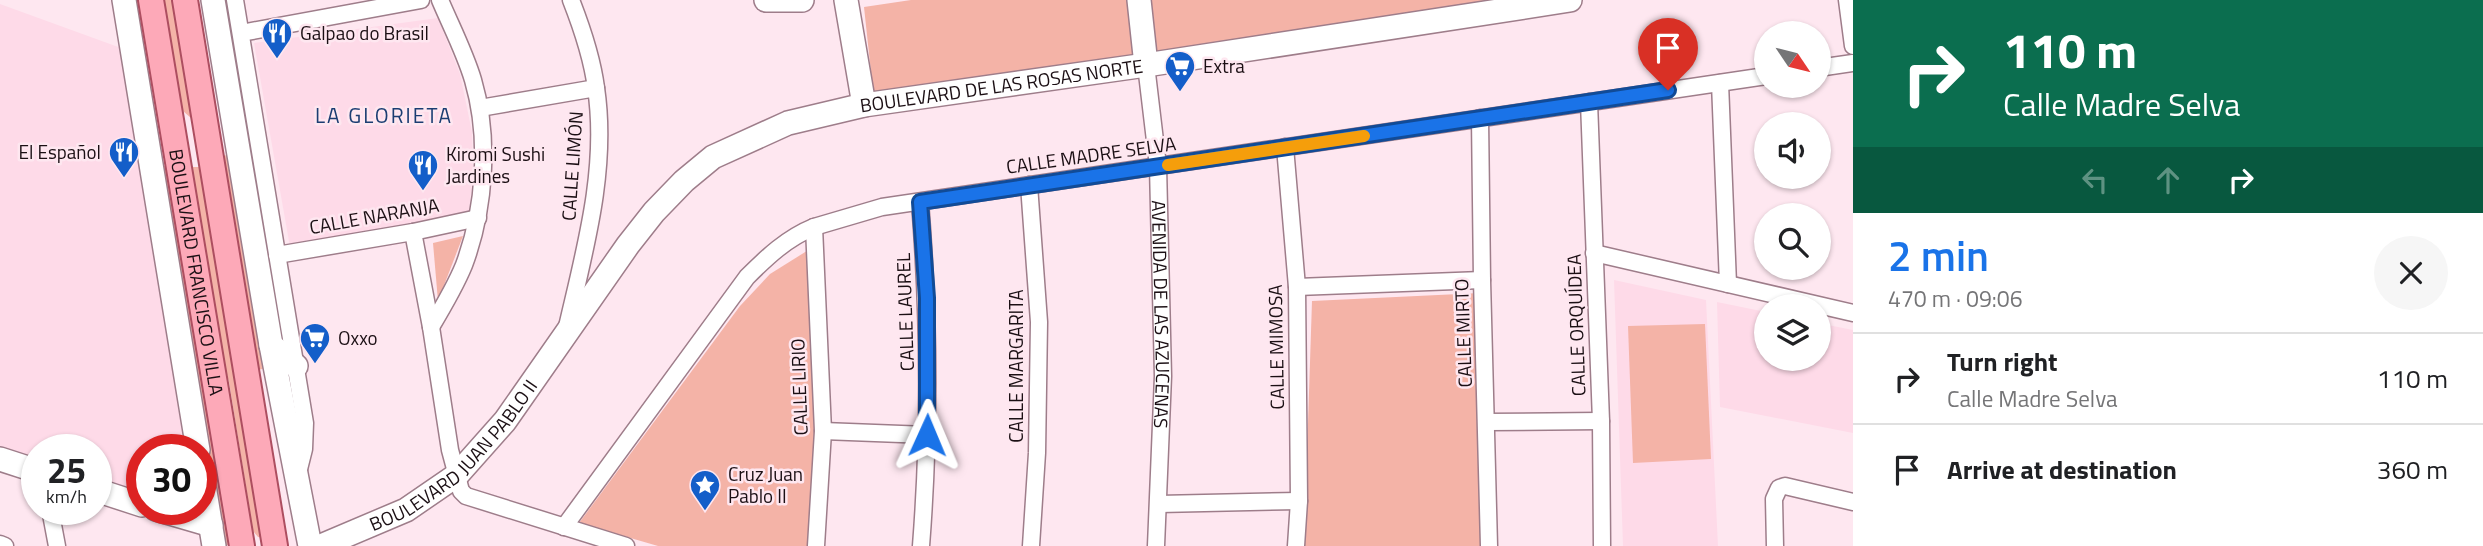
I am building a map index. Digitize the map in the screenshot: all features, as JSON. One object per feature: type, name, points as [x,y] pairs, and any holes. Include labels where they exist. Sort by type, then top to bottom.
[{"type":"main road","name":"BOULEVARD FRANCISCO VILLA","points":[[124,0],[195,434]]},
{"type":"main road","name":"BOULEVARD FRANCISCO VILLA","points":[[150,0],[242,546]]},
{"type":"main road","name":"BOULEVARD FRANCISCO VILLA","points":[[186,0],[275,546]]},
{"type":"main road","points":[[213,0],[271,345],[310,546]]},
{"type":"main road","points":[[766,0],[802,0]]},
{"type":"main road","points":[[846,0],[864,106]]},
{"type":"main road","name":"AVENIDA DE LAS AZUCENAS","points":[[1139,0],[1146,65]]},
{"type":"main road","name":"BOULEVARD DE LAS ROSAS NORTE","points":[[565,336],[654,212],[684,181],[713,157],[788,123],[864,106],[1570,0]]},
{"type":"main road","name":"BOULEVARD JUAN PABLO II","points":[[321,546],[406,510],[457,475],[505,421],[565,336]]},
{"type":"main road","points":[[271,345],[296,366]]},
{"type":"main road","points":[[0,458],[21,465]]},
{"type":"main road","points":[[189,525],[212,536]]},
{"type":"street","points":[[235,0],[305,423],[304,449],[297,475]]},
{"type":"street","points":[[241,33],[380,4],[421,0]]},
{"type":"street","points":[[431,327],[463,267],[478,218],[482,157],[480,108],[473,78],[440,0]]},
{"type":"street","name":"CALLE LIMÓN","points":[[565,336],[588,239],[596,181],[599,124],[596,88],[582,28],[571,0]]},
{"type":"street","points":[[1847,0],[1853,46]]},
{"type":"street","points":[[1831,66],[1853,63]]},
{"type":"street","name":"AVENIDA DE LAS AZUCENAS","points":[[1146,65],[1157,166],[1163,376],[1156,546]]},
{"type":"street","name":"CALLE MADRE SELVA","points":[[564,527],[747,277],[768,256],[814,227],[872,210],[920,202],[1754,78]]},
{"type":"street","points":[[1720,82],[1728,284]]},
{"type":"street","points":[[480,108],[596,88]]},
{"type":"street","name":"CALLE ORQUÍDEA","points":[[1589,102],[1601,421],[1602,546]]},
{"type":"street","name":"CALLE MIRTO","points":[[1480,118],[1489,546]]},
{"type":"street","name":"CALLE MIMOSA","points":[[1285,147],[1297,287],[1299,501],[1296,546]]},
{"type":"street","name":"CALLE MARGARITA","points":[[1030,185],[1039,322],[1037,453],[1031,546]]},
{"type":"street","name":"CALLE LAUREL","points":[[920,202],[927,298],[927,435],[921,546]]},
{"type":"street","name":"CALLE NARANJA","points":[[278,255],[478,218]]},
{"type":"street","name":"CALLE LIRIO","points":[[814,227],[823,431],[816,546]]},
{"type":"street","points":[[413,232],[448,437],[461,491],[466,496],[626,546]]},
{"type":"street","points":[[1594,253],[1853,313]]},
{"type":"street","points":[[1297,287],[1482,280]]},
{"type":"street","points":[[1487,422],[1601,421]]},
{"type":"street","points":[[823,431],[927,435]]},
{"type":"street","points":[[1775,546],[1776,493],[1785,486],[1853,502]]},
{"type":"street","points":[[1159,504],[1299,501]]},
{"type":"street","points":[[53,525],[57,546]]},
{"type":"street","points":[[0,544],[5,546]]},
{"type":"shaded area","points":[[164,0],[180,0],[199,112],[192,119],[183,111]]},
{"type":"shaded area","points":[[911,0],[1128,0],[1134,58],[874,100],[864,7]]},
{"type":"shaded area","points":[[1150,0],[1518,0],[1156,56]]},
{"type":"shaded area","points":[[0,4],[121,48],[182,434],[126,434],[126,492],[112,488],[112,434],[21,434],[21,457],[0,450]]},
{"type":"shaded area","points":[[438,18],[460,74],[472,132],[473,170],[469,212],[290,247],[254,43]]},
{"type":"shaded area","points":[[228,155],[263,369],[255,370],[221,156]]},
{"type":"shaded area","points":[[162,166],[168,166],[210,434],[203,434]]},
{"type":"shaded area","points":[[186,167],[200,167],[258,461],[264,538],[258,537],[253,531],[229,382],[212,319]]},
{"type":"shaded area","points":[[463,236],[438,301],[433,243]]},
{"type":"shaded area","points":[[810,249],[816,432],[807,546],[658,546],[579,523],[740,306],[770,274]]},
{"type":"shaded area","points":[[1614,280],[1706,300],[1718,546],[1623,546]]},
{"type":"shaded area","points":[[1480,293],[1486,546],[1304,546],[1312,301]]},
{"type":"shaded area","points":[[1717,302],[1754,310],[1754,371],[1831,371],[1831,326],[1853,330],[1853,433],[1720,407]]},
{"type":"shaded area","points":[[1705,324],[1711,459],[1633,463],[1628,326]]},
{"type":"shaded area","points":[[217,476],[228,545],[220,546],[217,525]]},
{"type":"slow traffic","points":[[1168,165],[1364,136]]},
{"type":"place","name":"Galpao do Brasil","points":[[277,60]]},
{"type":"place","name":"Extra","points":[[1180,93]]},
{"type":"place","name":"El Español","points":[[124,179]]},
{"type":"place","name":"Kiromi Sushi Jardines","points":[[423,192]]},
{"type":"place","name":"Oxxo","points":[[315,365]]},
{"type":"place","name":"Cruz Juan Pablo II","points":[[705,512]]},
{"type":"district","name":"LA GLORIETA","points":[[384,116]]},
{"type":"route","points":[[927,435],[927,298],[920,202],[1668,90]]}]
